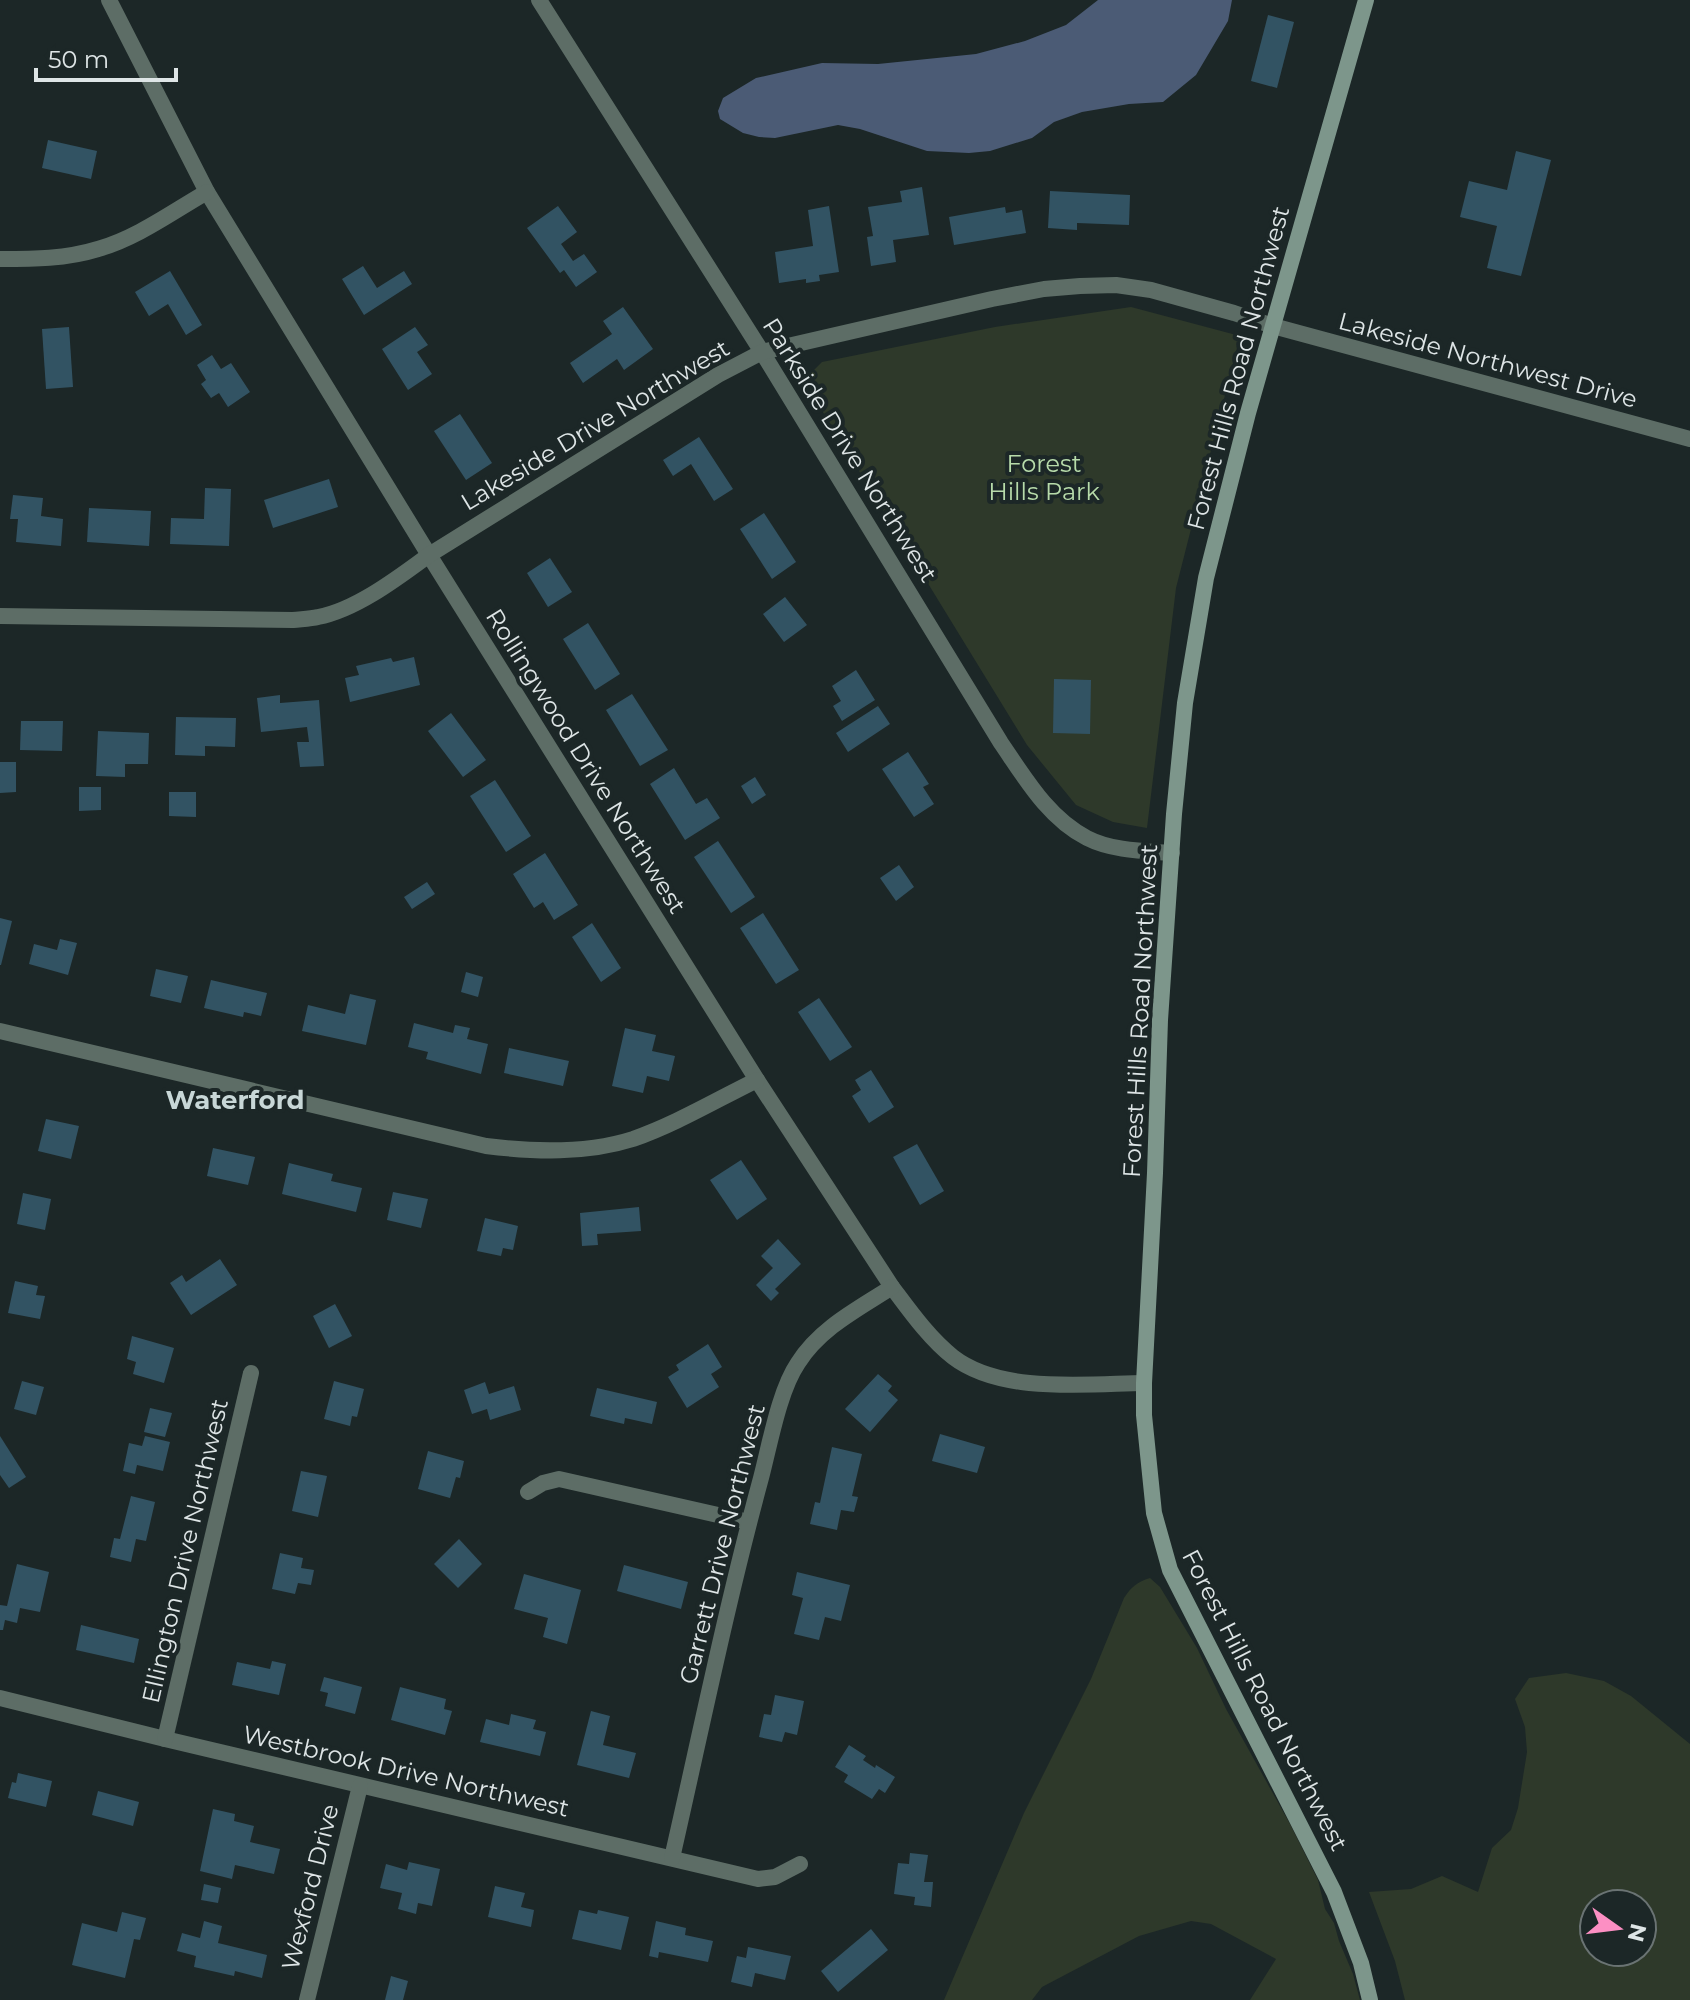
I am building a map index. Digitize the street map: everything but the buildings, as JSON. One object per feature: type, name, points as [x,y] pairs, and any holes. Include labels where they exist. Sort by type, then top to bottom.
[{"type":"main road","name":"Forest Hills Road Northwest","points":[[1366,0],[1248,413],[1206,578],[1185,703],[1160,1020],[1144,1415],[1154,1513],[1170,1570],[1334,1892],[1361,1963],[1370,2000]]},
{"type":"street","name":"Rollingwood Drive Northwest","points":[[109,0],[207,192],[429,555],[757,1080],[892,1287],[952,1356],[986,1375],[1043,1385],[1144,1383]]},
{"type":"street","name":"Parkside Drive Northwest","points":[[539,0],[762,352],[1001,743],[1045,805],[1058,818],[1100,843],[1172,853]]},
{"type":"street","points":[[0,259],[62,257],[99,249],[145,228],[207,192]]},
{"type":"street","name":"Lakeside Drive Northwest","points":[[0,616],[317,618],[338,611],[391,583],[429,555],[718,375],[762,352],[992,299],[1044,289],[1116,285],[1151,290],[1273,326]]},
{"type":"street","name":"Lakeside Northwest Drive","points":[[1273,326],[1690,439]]},
{"type":"street","points":[[1,1036],[486,1146],[540,1151],[588,1148],[634,1139],[757,1080]]},
{"type":"street","name":"Garrett Drive Northwest","points":[[672,1858],[749,1522],[785,1389],[796,1365],[823,1333],[892,1287]]},
{"type":"street","name":"Ellington Drive Northwest","points":[[165,1739],[251,1373]]},
{"type":"street","points":[[528,1492],[543,1483],[559,1479],[749,1522]]},
{"type":"street","name":"Westbrook Drive Northwest","points":[[0,1698],[758,1879],[775,1877],[800,1864]]},
{"type":"street","name":"Wexford Drive","points":[[307,2000],[360,1786]]},
{"type":"green space","name":"Forest Hills Park","points":[[1131,307],[1240,336],[1176,588],[1147,828],[1113,822],[1076,805],[1027,745],[810,391],[810,374],[822,362],[995,327]]},
{"type":"green space","points":[[1150,1578],[1160,1587],[1197,1648],[1226,1709],[1318,1880],[1325,1909],[1334,1923],[1360,2000],[1250,2000],[1276,1959],[1211,1924],[1191,1921],[1139,1936],[1042,1987],[1032,2000],[944,2000],[1024,1813],[1091,1679],[1124,1598],[1135,1585]]},
{"type":"green space","points":[[1566,1673],[1604,1681],[1631,1696],[1690,1744],[1690,2000],[1405,2000],[1395,1961],[1369,1892],[1411,1889],[1442,1876],[1478,1892],[1492,1848],[1511,1830],[1518,1808],[1527,1752],[1525,1727],[1515,1699],[1529,1678]]},
{"type":"water","points":[[1098,0],[1232,0],[1228,21],[1196,75],[1163,102],[1082,112],[1054,122],[1032,138],[990,151],[927,151],[838,125],[775,138],[759,137],[743,133],[720,119],[718,111],[723,98],[756,78],[822,63],[878,64],[976,54],[1025,41],[1066,25]]},
{"type":"district","name":"Waterford","points":[[235,1100]]}]
